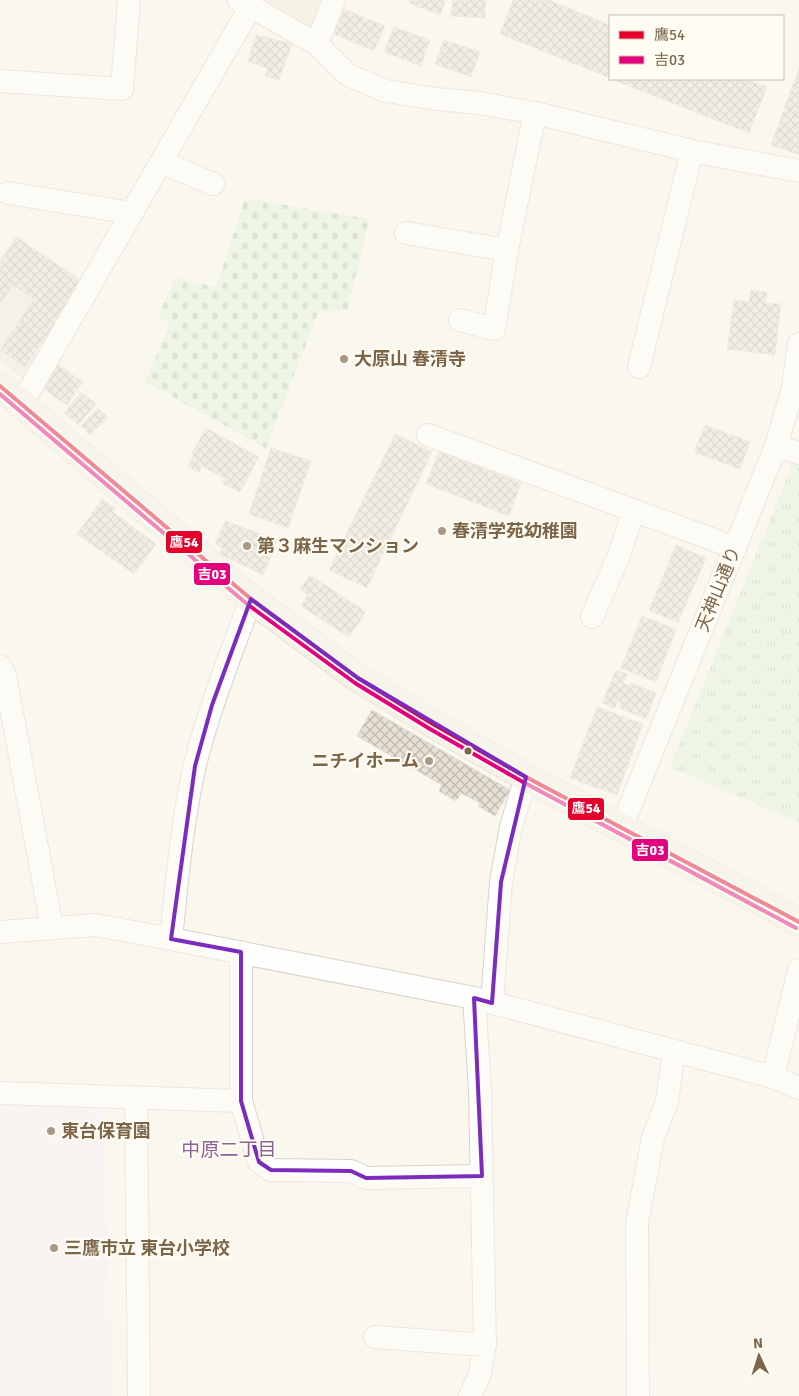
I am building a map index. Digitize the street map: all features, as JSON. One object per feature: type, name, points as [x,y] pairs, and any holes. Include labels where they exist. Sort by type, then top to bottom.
[{"type":"main road","points":[[7,395],[251,599],[358,678],[433,724],[526,777],[799,922]]},
{"type":"street","points":[[0,81],[122,89],[129,0]]},
{"type":"street","points":[[317,44],[334,0]]},
{"type":"street","points":[[7,395],[132,213],[245,3],[317,44],[348,75],[386,91],[480,103],[535,113],[692,150],[799,171]]},
{"type":"street","points":[[460,320],[494,329],[507,250],[535,113]]},
{"type":"street","points":[[639,367],[692,150]]},
{"type":"street","points":[[161,162],[214,184]]},
{"type":"street","points":[[8,192],[132,213]]},
{"type":"street","points":[[406,233],[507,250]]},
{"type":"street","name":"天神山通り","points":[[621,828],[776,446],[793,388],[799,344]]},
{"type":"street","points":[[428,435],[735,549]]},
{"type":"street","points":[[776,446],[799,453]]},
{"type":"street","points":[[592,617],[619,555],[634,510]]},
{"type":"street","points":[[171,939],[183,831],[195,766],[212,704],[251,599]]},
{"type":"street","points":[[0,666],[5,676],[52,927]]},
{"type":"street","points":[[470,1396],[479,1377],[486,1345],[480,1089],[483,1000],[511,827],[526,777]]},
{"type":"street","points":[[0,932],[94,925],[241,952],[483,1000],[773,1077],[799,1088]]},
{"type":"street","points":[[241,952],[241,1101],[259,1162],[271,1170],[351,1170],[366,1178],[482,1176]]},
{"type":"street","points":[[773,1077],[799,970]]},
{"type":"street","points":[[638,1396],[637,1223],[652,1138],[667,1101],[674,1051]]},
{"type":"street","points":[[0,1093],[241,1101]]},
{"type":"street","points":[[136,1098],[139,1396]]},
{"type":"street","points":[[375,1337],[486,1345]]},
{"type":"highlighted area","points":[[251,599],[358,678],[526,777],[501,882],[492,1003],[474,998],[482,1176],[366,1178],[351,1171],[271,1170],[259,1162],[241,1101],[241,952],[171,939],[195,766],[212,705]]},
{"type":"shaded area","points":[[252,0],[328,0],[316,33]]},
{"type":"shaded area","points":[[16,236],[86,282],[24,381],[0,360],[0,259]]},
{"type":"shaded area","name":"三鷹市立 東台小学校","points":[[0,1105],[102,1107],[114,1396],[0,1396]]},
{"type":"green space","points":[[245,198],[369,219],[348,309],[318,313],[266,448],[145,382],[170,324],[158,316],[175,278],[216,287]]},
{"type":"green space","points":[[793,463],[799,464],[799,823],[670,767]]},
{"type":"building","points":[[410,0],[446,0],[440,15],[409,3]]},
{"type":"building","points":[[453,0],[486,0],[485,18],[451,16]]},
{"type":"building","points":[[513,0],[549,0],[609,25],[609,78],[500,34]]},
{"type":"building","points":[[344,9],[385,26],[374,51],[334,34]]},
{"type":"building","points":[[394,27],[430,40],[421,66],[384,52]]},
{"type":"building","points":[[256,35],[292,44],[279,80],[265,76],[268,69],[248,61]]},
{"type":"building","points":[[444,40],[480,52],[471,77],[435,64]]},
{"type":"building","points":[[799,68],[799,155],[771,145]]},
{"type":"building","points":[[614,80],[749,80],[767,87],[749,133]]},
{"type":"building","points":[[17,237],[83,283],[25,367],[0,350],[34,299],[13,285],[0,304],[0,262]]},
{"type":"building","points":[[751,290],[767,292],[766,303],[781,304],[775,355],[727,349],[734,300],[749,302]]},
{"type":"building","points":[[56,363],[83,382],[67,405],[40,387]]},
{"type":"building","points":[[81,392],[96,404],[78,425],[64,413]]},
{"type":"building","points":[[98,408],[108,418],[90,435],[81,426]]},
{"type":"building","points":[[705,425],[750,442],[740,469],[694,452]]},
{"type":"building","points":[[206,428],[259,457],[240,492],[222,483],[225,479],[202,466],[199,472],[188,467],[194,454],[192,453]]},
{"type":"building","points":[[395,434],[432,452],[367,588],[329,570]]},
{"type":"building","points":[[271,448],[311,461],[288,528],[249,514]]},
{"type":"building","points":[[439,451],[521,483],[509,516],[426,484]]},
{"type":"building","points":[[102,499],[116,509],[113,512],[156,544],[134,574],[77,534]]},
{"type":"building","name":"第３麻生マンション","points":[[226,521],[277,540],[263,575],[219,554],[223,549],[215,543]]},
{"type":"building","points":[[676,545],[706,558],[678,623],[649,610]]},
{"type":"building","points":[[310,575],[366,612],[349,637],[301,606],[308,595],[300,589]]},
{"type":"building","points":[[642,616],[676,629],[656,682],[621,668]]},
{"type":"building","points":[[616,670],[627,674],[623,683],[629,686],[631,683],[656,693],[646,719],[619,708],[621,703],[618,701],[615,708],[602,703]]},
{"type":"building","points":[[597,707],[643,724],[617,795],[570,778]]},
{"type":"building","name":"ニチイホーム","points":[[372,710],[510,790],[495,816],[478,806],[480,803],[461,793],[456,801],[439,791],[442,785],[357,736]]},
{"type":"transit line","name":"鷹54","points":[[0,386],[251,599],[358,678],[433,724],[526,777],[799,922]]},
{"type":"transit line","name":"吉03","points":[[0,394],[247,604],[355,683],[430,729],[523,782],[796,928]]},
{"type":"place","name":"大原山 春清寺","points":[[344,359]]},
{"type":"place","name":"春清学苑幼稚園","points":[[442,531]]},
{"type":"place","name":"第３麻生マンション","points":[[247,546]]},
{"type":"place","name":"ニチイホーム","points":[[429,761]]},
{"type":"place","name":"東台保育園","points":[[51,1131]]},
{"type":"place","name":"三鷹市立 東台小学校","points":[[54,1248]]},
{"type":"district","name":"中原二丁目","points":[[229,1149]]}]
